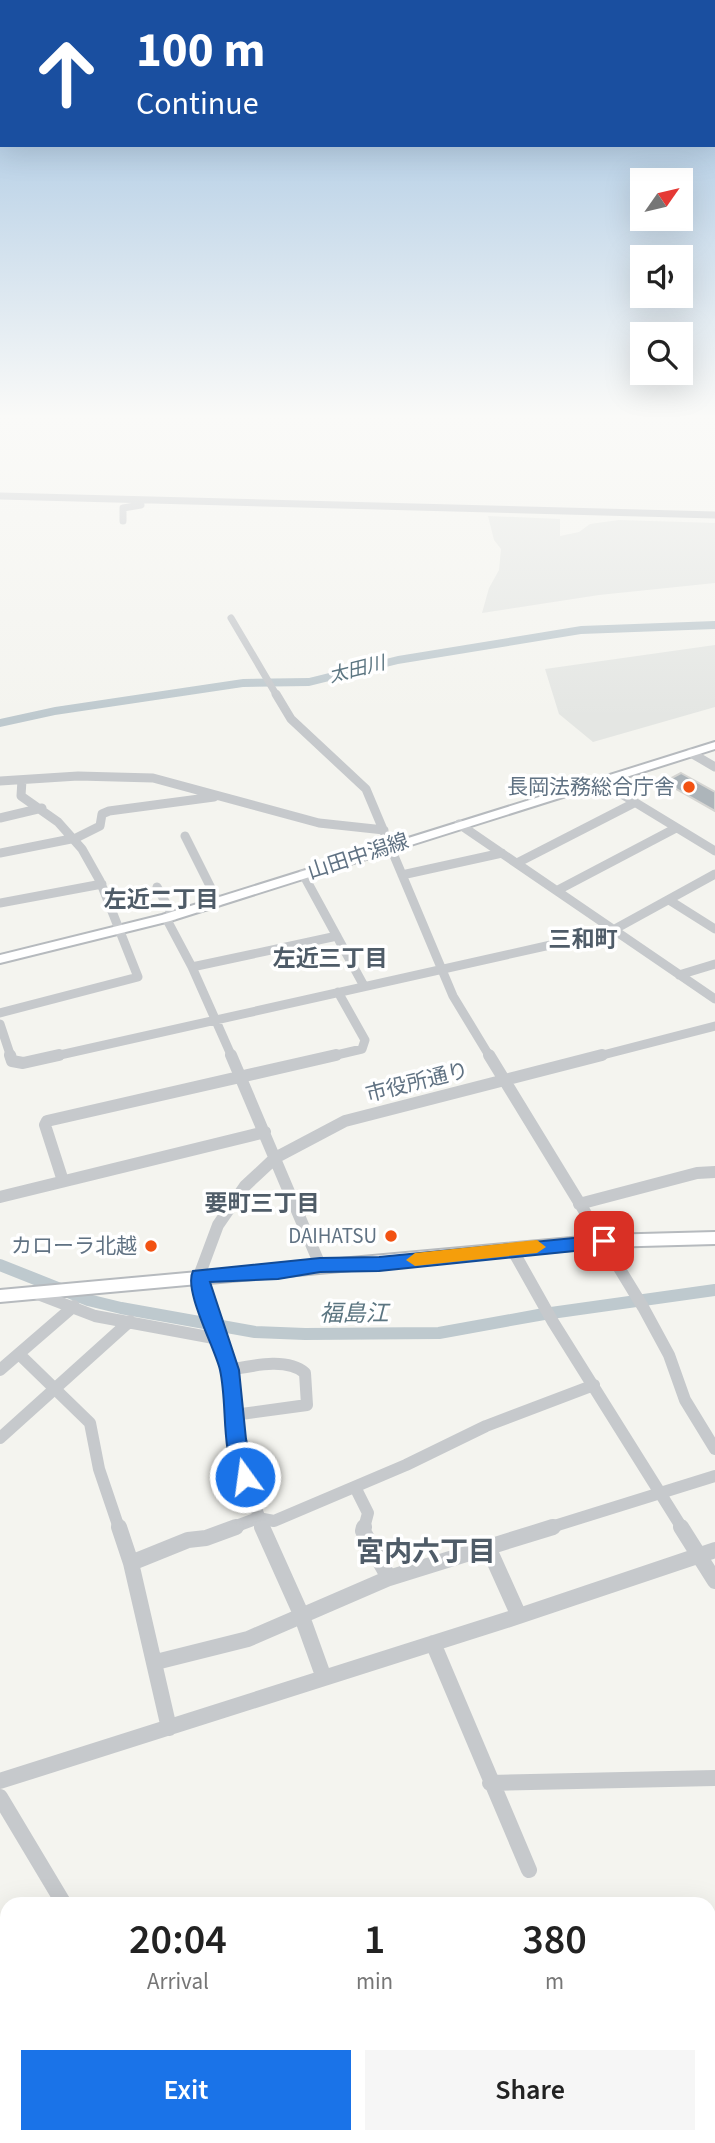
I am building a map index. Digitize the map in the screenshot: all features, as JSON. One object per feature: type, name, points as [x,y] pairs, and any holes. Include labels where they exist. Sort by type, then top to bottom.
[{"type":"main road","name":"山田中潟線","points":[[0,959],[121,932],[715,745]]},
{"type":"main road","points":[[0,1296],[200,1276],[278,1272],[320,1265],[379,1264],[604,1241],[715,1238]]},
{"type":"street","points":[[231,618],[284,708],[303,732],[359,779],[366,789],[453,996],[643,1307],[668,1355],[685,1400],[715,1449]]},
{"type":"street","points":[[691,753],[715,767]]},
{"type":"street","points":[[0,781],[78,776],[153,778],[184,784],[217,796],[256,804],[319,823],[384,830]]},
{"type":"street","points":[[0,1013],[138,977],[92,860],[76,838],[42,808],[21,796],[22,780]]},
{"type":"street","points":[[600,781],[715,851]]},
{"type":"street","points":[[0,853],[76,838],[100,826],[102,814],[109,811],[217,796]]},
{"type":"street","points":[[517,863],[634,803]]},
{"type":"street","points":[[0,818],[42,808]]},
{"type":"street","points":[[459,824],[715,999]]},
{"type":"street","points":[[558,890],[676,828]]},
{"type":"street","points":[[185,836],[218,902]]},
{"type":"street","points":[[402,875],[502,853]]},
{"type":"street","points":[[303,874],[364,986]]},
{"type":"street","points":[[0,1024],[12,1061],[23,1063],[615,929],[715,874]]},
{"type":"street","points":[[0,903],[102,884]]},
{"type":"street","points":[[157,887],[212,1020],[265,1132],[320,1265]]},
{"type":"street","points":[[668,900],[715,929]]},
{"type":"street","points":[[192,967],[337,936]]},
{"type":"street","points":[[679,975],[715,964]]},
{"type":"street","points":[[63,1181],[45,1125],[47,1121],[362,1049],[365,1040],[338,992]]},
{"type":"street","name":"市役所通り","points":[[200,1276],[225,1211],[245,1186],[275,1158],[314,1135],[345,1121],[504,1079],[658,1043],[715,1026]]},
{"type":"street","points":[[0,1197],[265,1132]]},
{"type":"street","points":[[579,1204],[697,1173],[715,1172]]},
{"type":"street","points":[[512,1249],[553,1322],[715,1581]]},
{"type":"street","points":[[200,1276],[203,1295],[229,1370],[238,1457],[258,1518],[301,1614],[324,1678]]},
{"type":"street","points":[[42,1292],[95,1316],[218,1335]]},
{"type":"street","points":[[0,1370],[74,1306]]},
{"type":"street","points":[[0,1438],[130,1321]]},
{"type":"street","points":[[19,1354],[90,1423],[99,1469],[131,1563],[156,1662],[169,1728]]},
{"type":"street","points":[[229,1370],[265,1366],[298,1367],[305,1373],[307,1405],[234,1415]]},
{"type":"street","points":[[131,1563],[188,1540],[206,1538],[258,1518],[274,1521],[486,1426],[594,1385]]},
{"type":"street","points":[[156,1662],[248,1639],[389,1578],[715,1476]]},
{"type":"street","points":[[355,1487],[368,1513],[363,1531],[389,1578]]},
{"type":"street","points":[[488,1548],[519,1616]]},
{"type":"street","points":[[0,1781],[519,1616],[715,1550]]},
{"type":"street","points":[[433,1643],[529,1870]]},
{"type":"street","points":[[491,1783],[715,1778]]},
{"type":"street","points":[[0,1797],[60,1897]]},
{"type":"shaded area","points":[[489,518],[560,519],[560,536],[579,532],[590,524],[619,520],[715,523],[715,583],[599,595],[482,613],[489,588],[499,570],[501,549],[494,540]]},
{"type":"shaded area","points":[[715,645],[715,707],[593,742],[559,714],[545,669]]},
{"type":"building","name":"長岡法務総合庁舎","points":[[681,773],[715,792],[715,811],[664,782]]},
{"type":"waterway","name":"太田川","points":[[0,723],[55,711],[243,683],[309,682],[398,660],[581,630],[715,625]]},
{"type":"waterway","name":"福島江","points":[[0,1265],[88,1300],[121,1308],[255,1332],[305,1334],[439,1333],[544,1314],[715,1290]]},
{"type":"slow traffic","points":[[415,1260],[537,1247]]},
{"type":"place","name":"長岡法務総合庁舎","points":[[689,787]]},
{"type":"place","name":"DAIHATSU","points":[[391,1236]]},
{"type":"place","name":"カローラ北越","points":[[151,1246]]},
{"type":"district","name":"左近二丁目","points":[[161,899]]},
{"type":"district","name":"三和町","points":[[583,939]]},
{"type":"district","name":"左近三丁目","points":[[330,958]]},
{"type":"district","name":"要町三丁目","points":[[262,1203]]},
{"type":"district","name":"宮内六丁目","points":[[426,1552]]},
{"type":"route","points":[[245,1477],[238,1457],[229,1370],[203,1295],[200,1276],[278,1272],[320,1265],[379,1264],[604,1241]]}]
